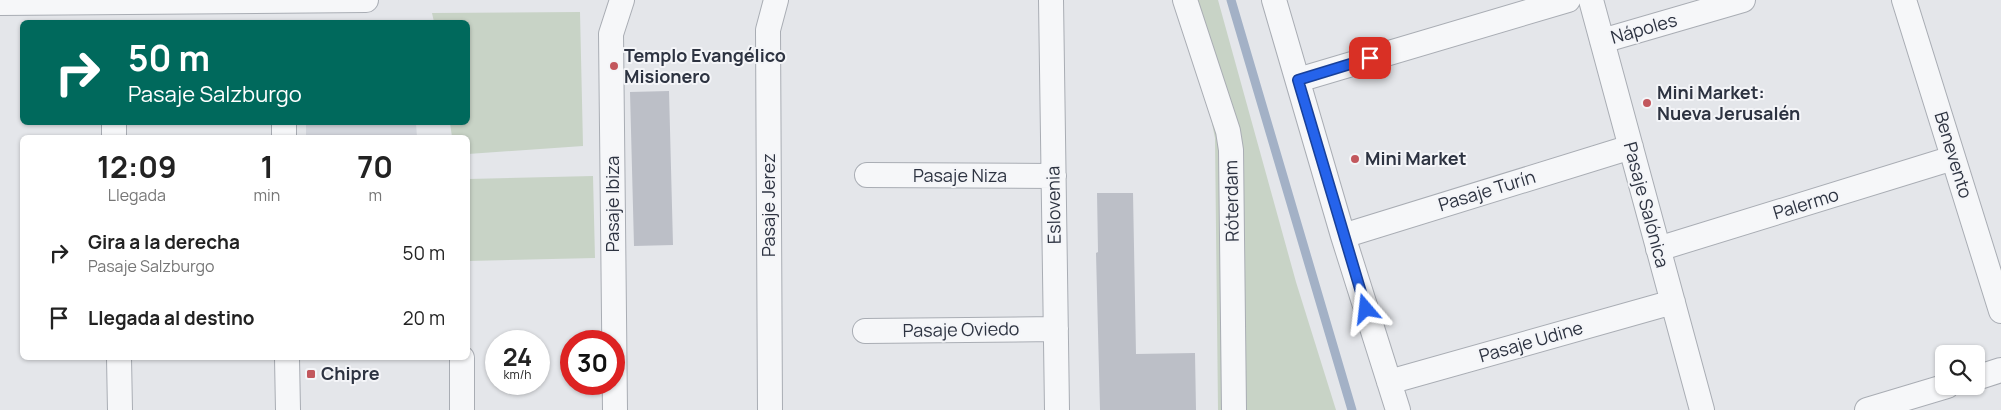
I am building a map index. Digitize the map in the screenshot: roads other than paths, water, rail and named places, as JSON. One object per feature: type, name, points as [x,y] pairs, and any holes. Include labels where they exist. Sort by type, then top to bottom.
[{"type":"street","points":[[0,4],[112,8],[283,8],[366,0]]},
{"type":"street","name":"Pasaje Ibiza","points":[[615,410],[612,34],[622,0]]},
{"type":"street","name":"Pasaje Jerez","points":[[770,410],[768,30],[776,0]]},
{"type":"street","name":"Eslovenia","points":[[1051,0],[1057,410]]},
{"type":"street","name":"Róterdam","points":[[1185,0],[1228,131],[1231,150],[1234,410]]},
{"type":"street","points":[[1274,0],[1343,236],[1398,410]]},
{"type":"street","points":[[1298,80],[1568,0]]},
{"type":"street","name":"Pasaje Salónica","points":[[1591,0],[1702,410]]},
{"type":"street","name":"Nápoles","points":[[1602,41],[1743,0]]},
{"type":"street","name":"Benevento","points":[[1904,0],[2001,311]]},
{"type":"street","name":"Pasaje Turín","points":[[1343,236],[1631,147]]},
{"type":"street","name":"Palermo","points":[[1658,249],[1953,158]]},
{"type":"street","name":"Pasaje Niza","points":[[866,175],[1054,176]]},
{"type":"street","name":"Pasaje Udine","points":[[1389,382],[1673,302]]},
{"type":"street","name":"Pasaje Oviedo","points":[[865,331],[1056,329]]},
{"type":"street","points":[[119,360],[120,410]]},
{"type":"street","points":[[287,360],[288,410]]},
{"type":"street","points":[[462,360],[462,410]]},
{"type":"street","points":[[1985,375],[2001,370]]},
{"type":"street","points":[[1867,410],[1935,390]]},
{"type":"waterway","points":[[1231,0],[1352,410]]},
{"type":"place","name":"Templo Evangélico Misionero","points":[[614,66]]},
{"type":"place","name":"Mini Market: Nueva Jerusalén","points":[[1647,103]]},
{"type":"place","name":"Mini Market","points":[[1355,159]]},
{"type":"place","name":"Chipre","points":[[311,374]]}]
